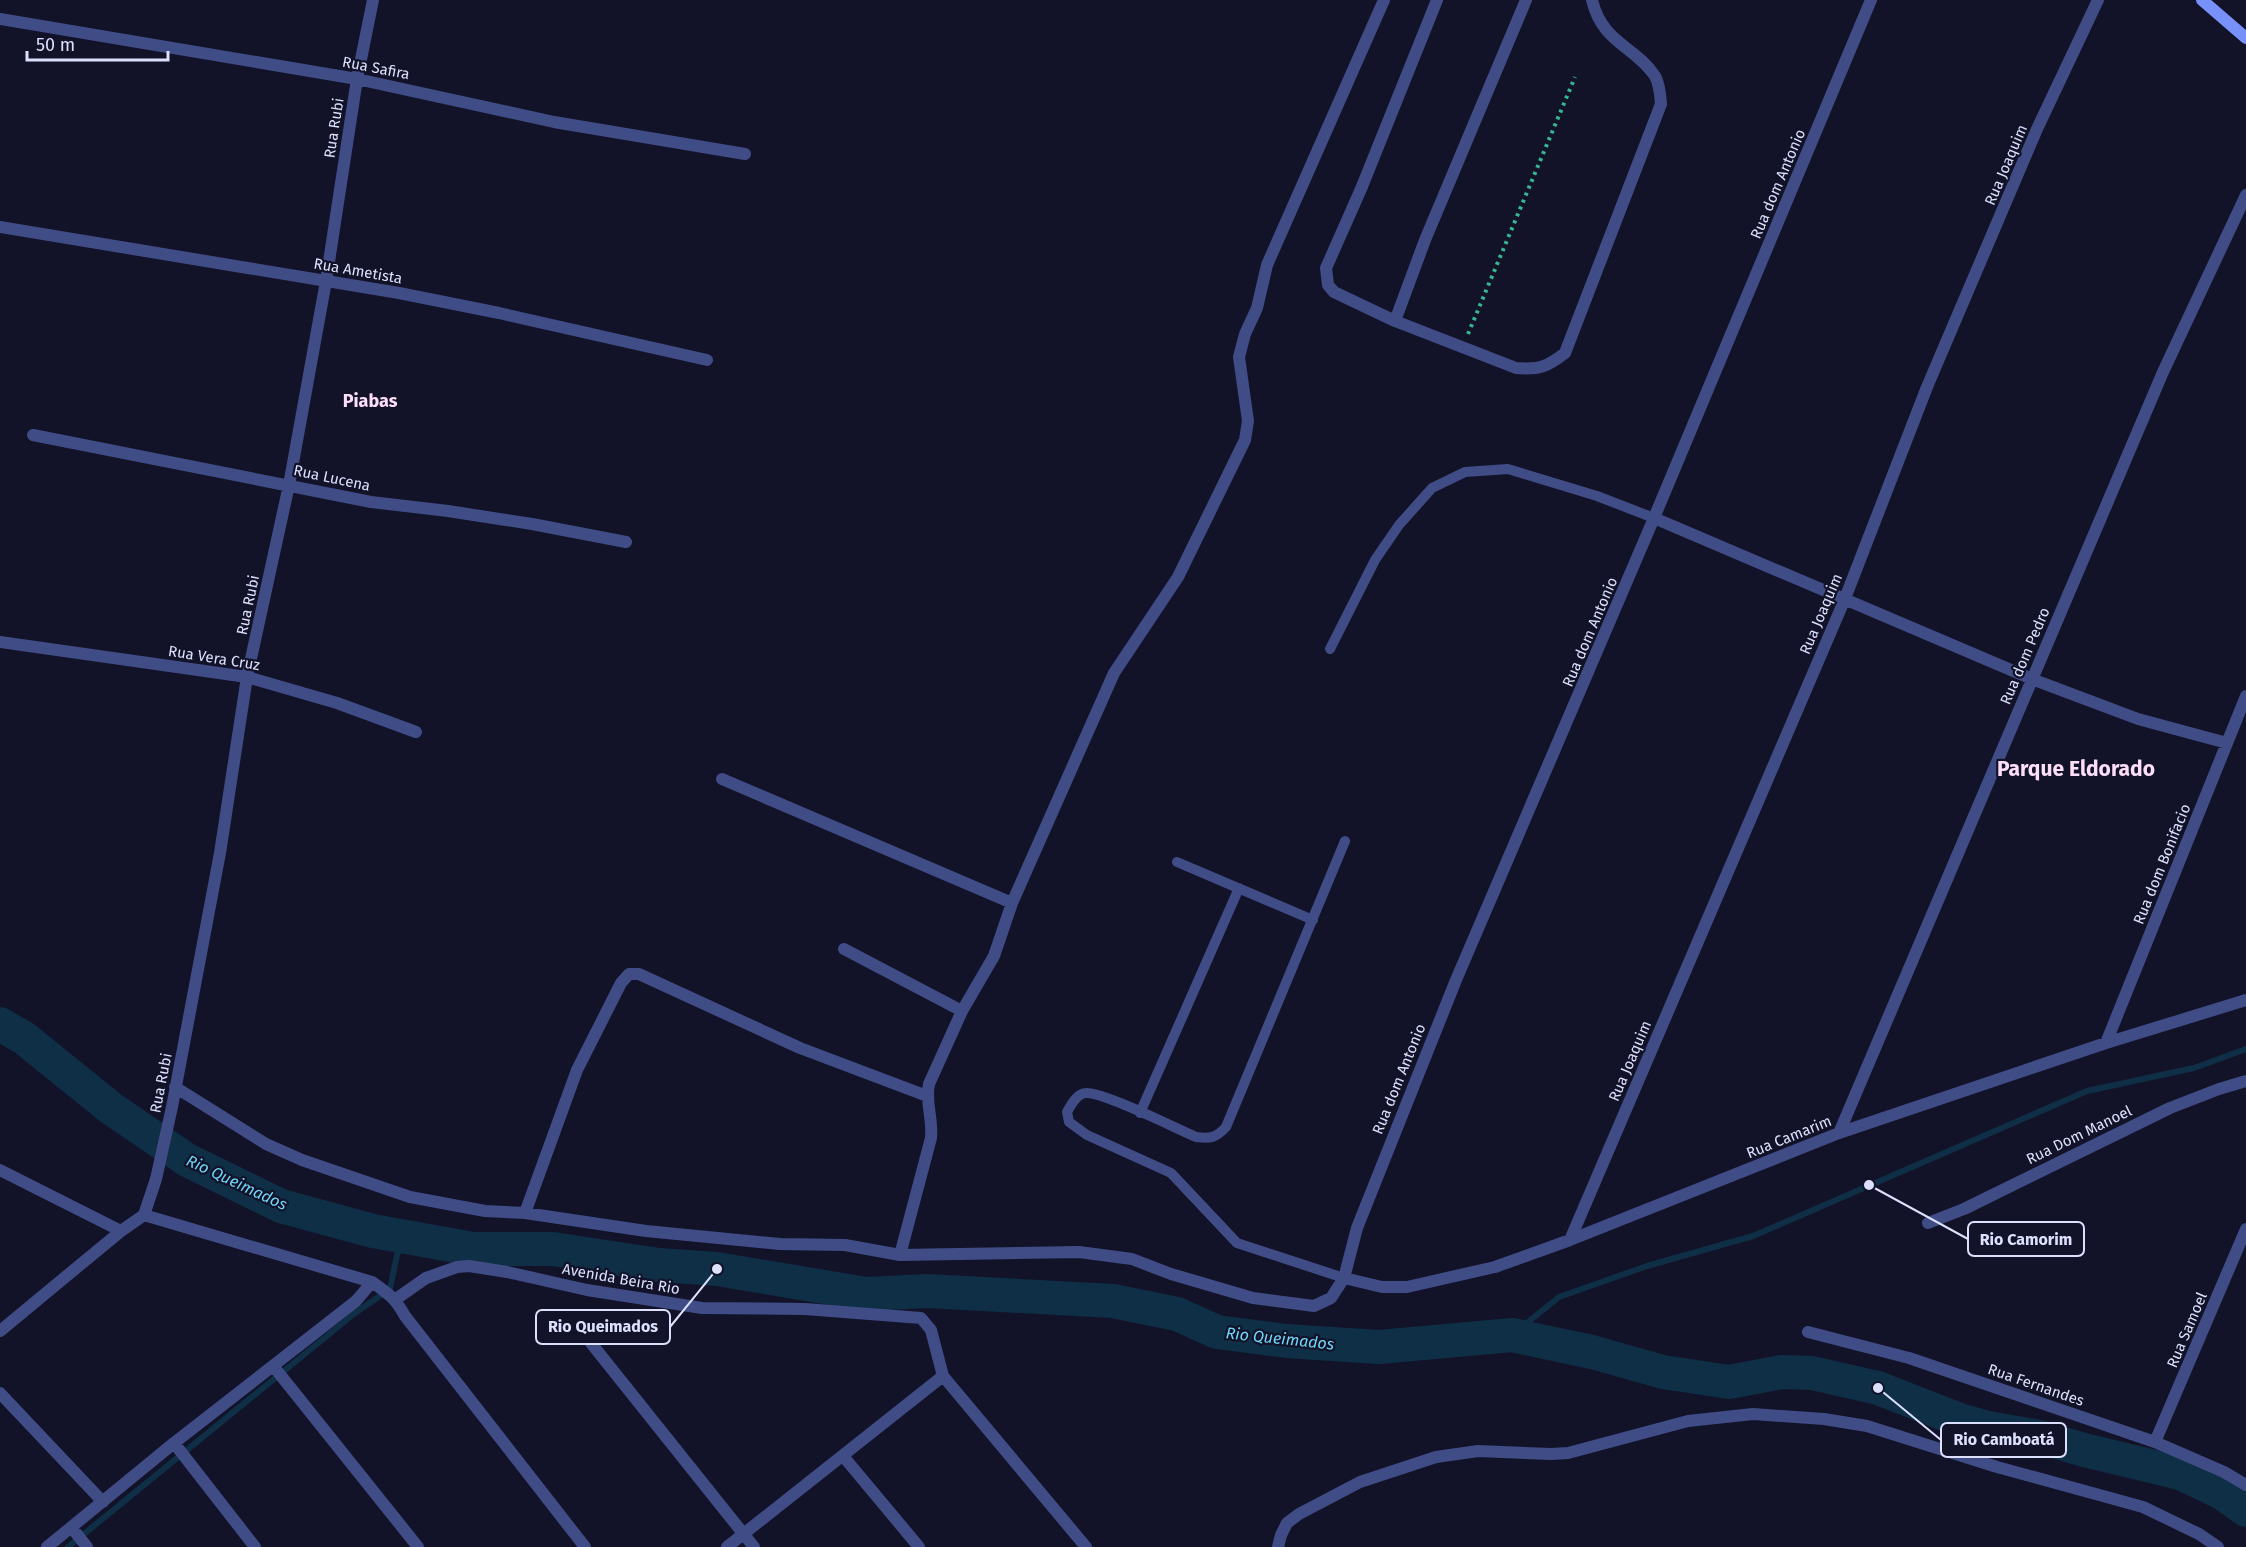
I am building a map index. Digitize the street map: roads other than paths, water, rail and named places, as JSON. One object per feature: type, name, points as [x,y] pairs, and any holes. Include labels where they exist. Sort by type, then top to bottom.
[{"type":"street","name":"Rua Rubi","points":[[144,1215],[156,1179],[172,1107],[220,853],[247,676],[290,485],[326,281],[357,79],[374,0]]},
{"type":"street","points":[[900,1255],[931,1138],[933,1122],[927,1096],[929,1084],[962,1011],[994,956],[1012,903],[1114,673],[1178,577],[1245,440],[1248,421],[1239,357],[1245,334],[1257,308],[1266,265],[1384,0]]},
{"type":"street","points":[[1437,0],[1361,189],[1326,268],[1328,285],[1334,292],[1462,349],[1516,368],[1533,369],[1550,365],[1565,353],[1661,104],[1656,78],[1602,25],[1592,0]]},
{"type":"street","points":[[1395,321],[1425,240],[1527,0]]},
{"type":"street","name":"Rua dom Antonio","points":[[1344,1278],[1361,1217],[1447,1002],[1654,518],[1871,0]]},
{"type":"street","name":"Rua Joaquim","points":[[1570,1240],[1844,601],[1927,387],[2037,129],[2097,0]]},
{"type":"street","points":[[2202,0],[2246,38]]},
{"type":"street","name":"Rua Safira","points":[[0,19],[357,79],[554,122],[745,154]]},
{"type":"street","name":"Rua dom Pedro","points":[[1839,1133],[2163,372],[2246,195]]},
{"type":"street","name":"Rua Ametista","points":[[0,228],[326,281],[499,313],[707,360]]},
{"type":"street","name":"Rua Lucena","points":[[33,435],[371,502],[469,514],[626,542]]},
{"type":"street","points":[[1654,518],[1844,601],[2032,679],[2138,719],[2227,743]]},
{"type":"street","name":"Rua Vera Cruz","points":[[0,642],[247,676],[337,703],[416,732]]},
{"type":"street","name":"Rua dom Bonifacio","points":[[2106,1043],[2246,696]]},
{"type":"street","points":[[722,779],[1012,903]]},
{"type":"street","points":[[844,949],[962,1011]]},
{"type":"street","points":[[525,1213],[577,1070],[621,983],[629,974],[639,974],[800,1048],[927,1096]]},
{"type":"street","name":"Rua Camarim","points":[[1344,1278],[1382,1287],[1425,1284],[1495,1267],[1570,1240],[1839,1133],[2106,1043],[2246,1000]]},
{"type":"street","name":"Rua Dom Manoel","points":[[1928,1223],[1964,1209],[2170,1108],[2246,1081]]},
{"type":"street","points":[[175,1087],[266,1144],[337,1174],[410,1197],[485,1211],[525,1213],[646,1232],[780,1244],[845,1245],[900,1255],[1079,1252],[1132,1259],[1171,1274],[1253,1298],[1314,1306],[1331,1298],[1344,1278]]},
{"type":"street","points":[[0,1170],[121,1231]]},
{"type":"street","points":[[0,1331],[121,1231],[144,1215],[372,1282],[390,1295],[585,1547]]},
{"type":"street","name":"Rua Samoel","points":[[2155,1442],[2246,1229]]},
{"type":"street","name":"Avenida Beira Rio","points":[[390,1295],[426,1278],[457,1267],[469,1266],[587,1290],[693,1307],[805,1309],[914,1316],[921,1318],[930,1330],[944,1376]]},
{"type":"street","points":[[47,1547],[74,1531],[103,1502],[279,1372],[356,1301],[372,1282]]},
{"type":"street","name":"Rua Fernandes","points":[[1809,1332],[1909,1358],[2155,1442],[2224,1472],[2246,1485]]},
{"type":"street","points":[[591,1343],[754,1547]]},
{"type":"street","points":[[279,1372],[418,1547]]},
{"type":"street","points":[[727,1547],[944,1376],[1086,1547]]},
{"type":"street","points":[[0,1394],[103,1502]]},
{"type":"street","points":[[1278,1547],[1287,1523],[1299,1514],[1360,1482],[1436,1457],[1478,1451],[1568,1453],[1688,1421],[1753,1413],[1824,1419],[1867,1426],[1997,1467],[2143,1507],[2199,1534],[2218,1547]]},
{"type":"street","points":[[177,1447],[255,1547]]},
{"type":"street","points":[[843,1456],[919,1547]]},
{"type":"street","points":[[74,1531],[87,1547]]},
{"type":"lane","points":[[1330,649],[1375,560],[1400,525],[1432,488],[1465,472],[1508,469],[1597,496],[1654,518]]},
{"type":"lane","points":[[1344,1278],[1237,1243],[1171,1173],[1087,1135],[1069,1122],[1067,1112],[1080,1094],[1086,1092],[1103,1097],[1196,1137],[1211,1139],[1226,1127],[1345,841]]},
{"type":"lane","points":[[1177,862],[1313,920]]},
{"type":"lane","points":[[1140,1113],[1239,888]]},
{"type":"waterway","name":"Rio Queimados","points":[[0,1024],[24,1038],[112,1109],[187,1160],[281,1206],[373,1231],[473,1249],[553,1249],[659,1265],[717,1269],[866,1294],[927,1291],[1113,1301],[1177,1314],[1217,1332],[1286,1341],[1379,1347],[1512,1335],[1592,1352],[1663,1372],[1729,1382],[1782,1372],[1812,1373],[1878,1388],[1960,1420],[1988,1428],[2040,1437],[2180,1473],[2222,1493],[2246,1510]]},
{"type":"waterway","points":[[1512,1335],[1559,1297],[1647,1266],[1753,1236],[2087,1091],[2194,1068],[2246,1049]]},
{"type":"waterway","points":[[68,1547],[355,1313],[390,1289],[397,1255],[405,1237]]},
{"type":"place","name":"Rio Camorim","points":[[1869,1185]]},
{"type":"place","name":"Rio Queimados","points":[[717,1269]]},
{"type":"place","name":"Rio Camboatá","points":[[1878,1388]]},
{"type":"district","name":"Piabas","points":[[370,401]]},
{"type":"district","name":"Parque Eldorado","points":[[2076,769]]}]
